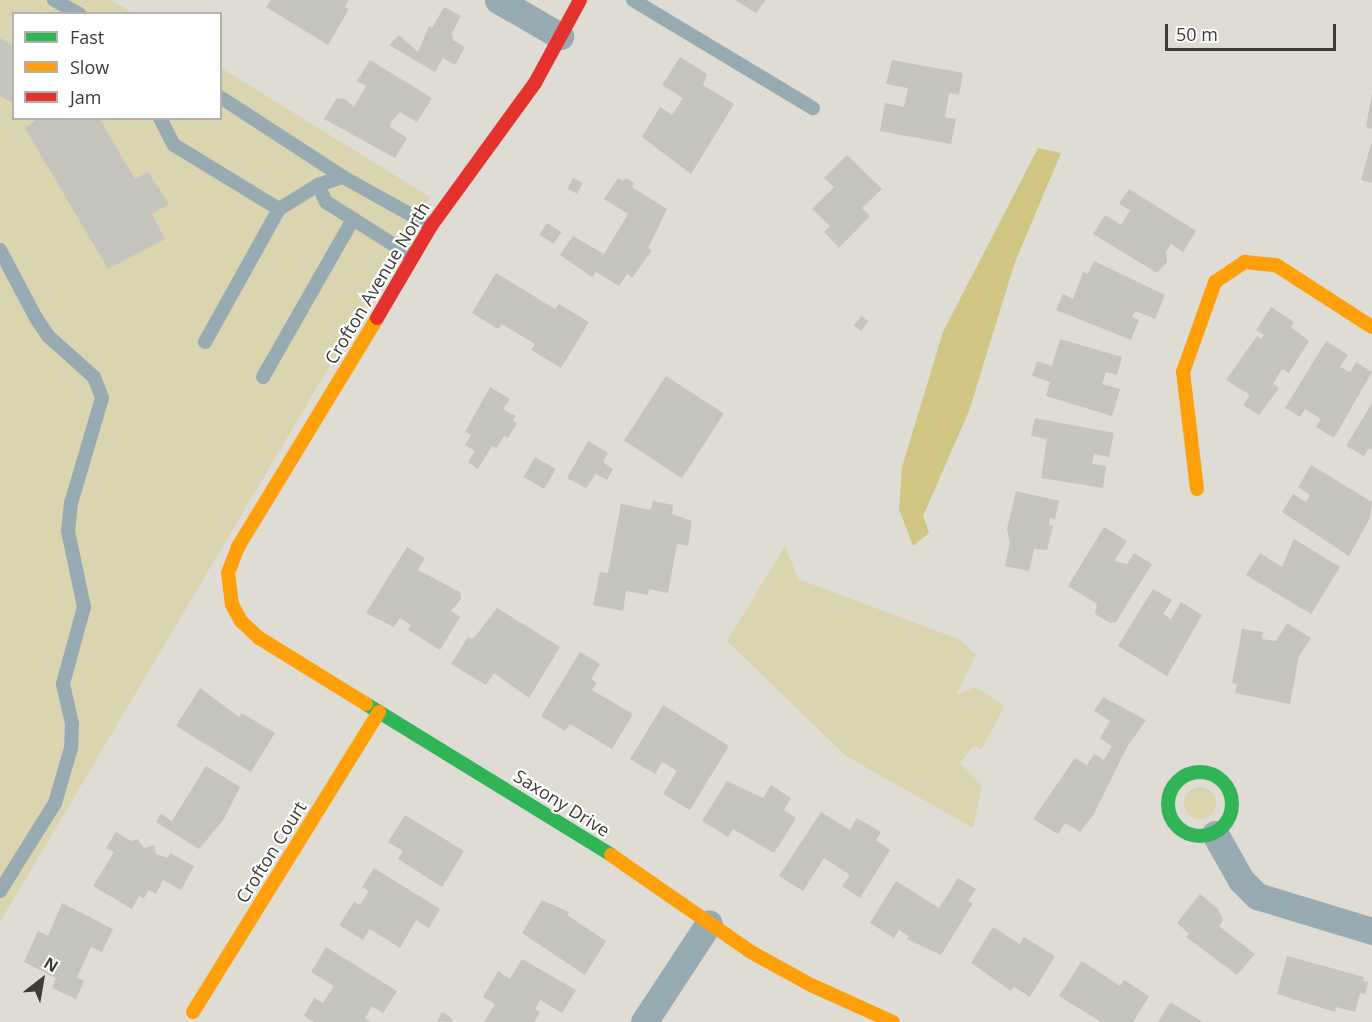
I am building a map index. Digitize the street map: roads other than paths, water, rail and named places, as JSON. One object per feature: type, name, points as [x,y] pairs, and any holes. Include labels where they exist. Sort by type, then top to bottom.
[{"type":"street","points":[[498,0],[560,36]]},
{"type":"street","name":"Crofton Avenue North","points":[[230,594],[228,573],[238,547],[431,226],[535,83],[580,0]]},
{"type":"street","points":[[1197,489],[1185,409],[1183,372],[1215,282],[1230,269],[1245,262],[1276,265],[1372,327]]},
{"type":"street","name":"Saxony Drive","points":[[230,594],[241,621],[259,638],[597,845],[709,924],[811,986],[893,1022]]},
{"type":"street","name":"Crofton Court","points":[[193,1012],[379,712]]},
{"type":"street","points":[[1204,772],[1214,776],[1229,791],[1232,810],[1215,834],[1194,836],[1184,832],[1170,816],[1169,794],[1183,777],[1204,772]]},
{"type":"street","points":[[1215,834],[1241,880],[1257,896],[1372,931]]},
{"type":"street","points":[[644,1022],[709,924]]},
{"type":"lane","points":[[54,0],[75,12]]},
{"type":"lane","points":[[633,0],[813,108]]},
{"type":"lane","points":[[222,98],[343,177],[431,226]]},
{"type":"lane","points":[[161,120],[174,145],[279,209]]},
{"type":"lane","points":[[205,342],[279,209],[318,184],[343,177]]},
{"type":"lane","points":[[318,184],[326,202],[413,257]]},
{"type":"lane","points":[[263,377],[353,219]]},
{"type":"lane","points":[[0,250],[48,336],[94,377],[102,398],[71,503],[68,531],[84,607],[63,684],[72,724],[71,748],[56,803],[0,891]]}]
